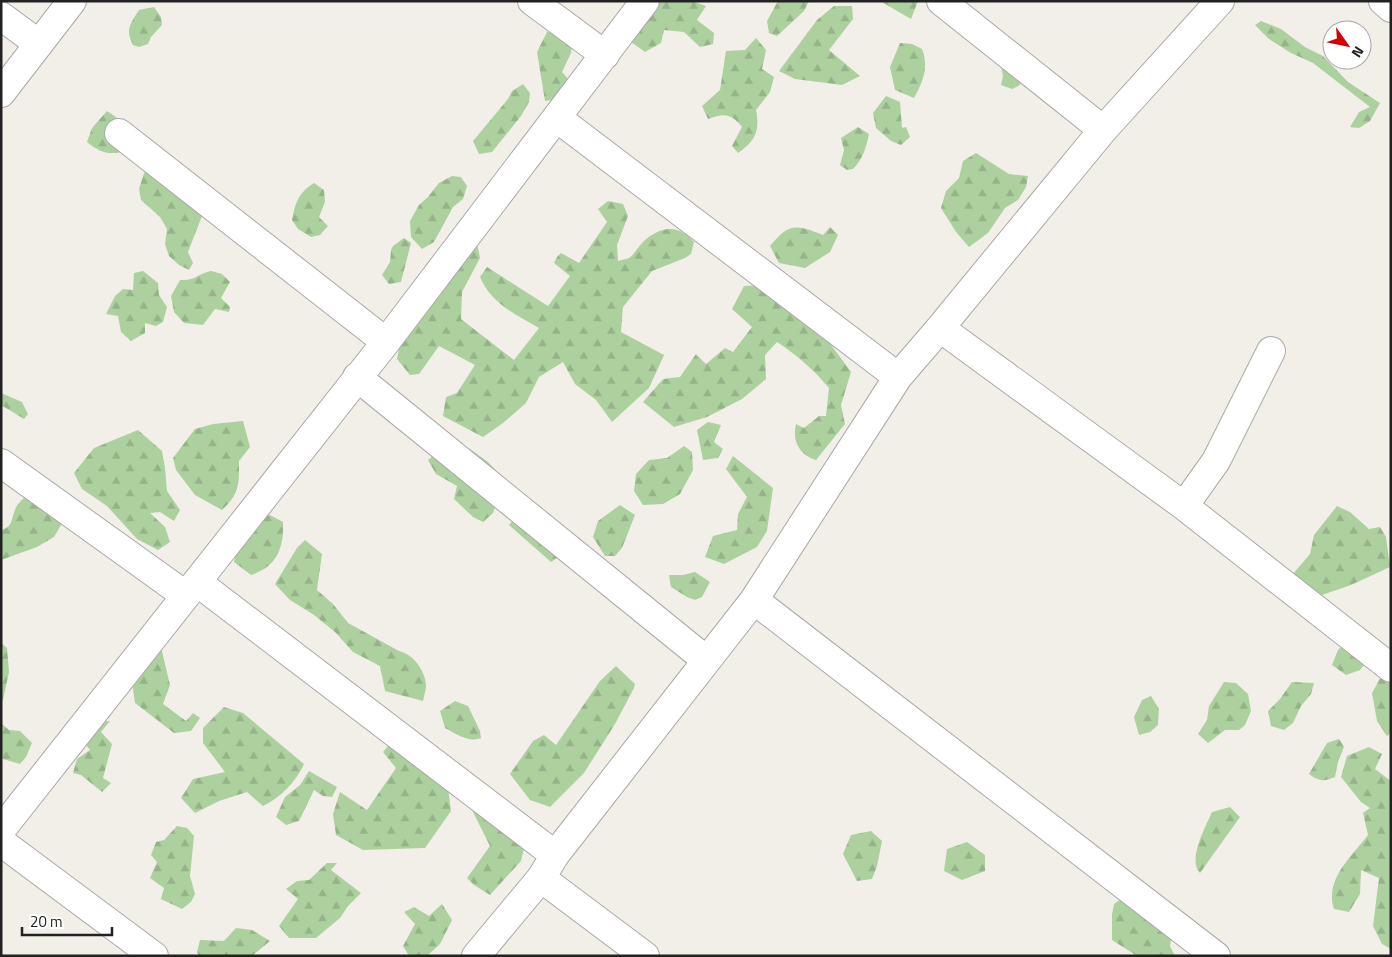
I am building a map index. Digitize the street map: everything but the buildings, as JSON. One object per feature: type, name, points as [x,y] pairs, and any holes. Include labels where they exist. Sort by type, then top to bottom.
[{"type":"street","points":[[1,93],[72,1]]},
{"type":"street","points":[[532,1],[605,55]]},
{"type":"street","points":[[1,830],[357,376],[386,342],[645,1]]},
{"type":"street","points":[[941,1],[1103,130]]},
{"type":"street","points":[[476,956],[540,878],[754,600],[898,377],[1103,130],[1220,1]]},
{"type":"street","points":[[1383,1],[1391,8]]},
{"type":"street","points":[[1,16],[39,44]]},
{"type":"street","points":[[557,118],[898,377]]},
{"type":"street","points":[[119,134],[386,342]]},
{"type":"street","points":[[940,328],[1184,506],[1391,668]]},
{"type":"street","points":[[1184,506],[1216,460],[1270,351]]},
{"type":"street","points":[[357,376],[706,660]]},
{"type":"street","points":[[1,462],[191,589],[556,855]]},
{"type":"street","points":[[754,600],[1216,956]]},
{"type":"street","points":[[1,842],[154,956]]},
{"type":"street","points":[[540,878],[645,956]]},
{"type":"green space","points":[[658,1],[692,1],[706,6],[697,20],[714,33],[713,44],[700,47],[684,32],[664,30],[661,43],[645,52],[627,39]]},
{"type":"green space","points":[[778,1],[809,1],[804,11],[777,36],[769,33],[767,21]]},
{"type":"green space","points":[[880,1],[918,1],[911,19]]},
{"type":"green space","points":[[834,6],[852,6],[853,19],[829,50],[860,76],[842,85],[795,79],[779,71],[817,20]]},
{"type":"green space","points":[[154,7],[161,17],[162,25],[151,37],[148,44],[139,47],[133,45],[129,31],[133,19],[139,10]]},
{"type":"green space","points":[[1261,21],[1281,29],[1305,47],[1322,56],[1322,70],[1269,39],[1255,25]]},
{"type":"green space","points":[[562,30],[573,37],[571,53],[562,72],[569,80],[552,100],[545,101],[537,52],[547,32]]},
{"type":"green space","points":[[756,38],[766,50],[762,69],[774,77],[770,92],[756,110],[757,129],[753,139],[738,153],[732,146],[742,127],[731,117],[723,115],[708,119],[702,106],[720,90],[726,51],[745,50]]},
{"type":"green space","points":[[900,43],[912,44],[922,49],[924,56],[924,74],[914,98],[895,90],[890,67]]},
{"type":"green space","points":[[1000,61],[1016,72],[1020,85],[1012,89],[1001,85],[1003,76]]},
{"type":"green space","points":[[1322,70],[1336,70],[1348,82],[1380,103],[1370,121],[1359,128],[1350,127],[1359,112],[1370,107]]},
{"type":"green space","points":[[523,84],[530,93],[529,102],[521,116],[492,152],[479,154],[473,141],[508,99],[512,91]]},
{"type":"green space","points":[[886,96],[900,102],[902,128],[906,127],[910,137],[901,145],[891,141],[876,128],[873,113]]},
{"type":"green space","points":[[107,111],[119,120],[124,128],[122,152],[103,152],[87,142],[92,128]]},
{"type":"green space","points":[[858,127],[869,134],[867,144],[862,157],[853,169],[847,170],[840,165],[844,150],[841,138]]},
{"type":"green space","points":[[976,153],[1009,174],[1028,176],[1026,187],[1018,200],[1005,208],[988,233],[969,247],[956,232],[941,208],[946,191],[959,178],[963,161]]},
{"type":"green space","points":[[159,158],[207,203],[188,252],[193,263],[189,270],[179,265],[169,256],[165,244],[167,229],[160,217],[141,200],[139,189],[144,173]]},
{"type":"green space","points":[[452,176],[461,177],[467,186],[463,199],[453,207],[434,242],[422,249],[411,237],[410,221],[419,205],[439,183]]},
{"type":"green space","points":[[314,183],[324,190],[325,202],[319,217],[328,226],[320,235],[311,237],[298,229],[292,220],[298,198]]},
{"type":"green space","points":[[608,201],[623,204],[628,216],[617,245],[618,261],[629,258],[648,237],[662,230],[675,229],[688,236],[694,242],[691,254],[652,271],[623,307],[621,332],[664,355],[649,388],[612,422],[596,400],[575,384],[563,362],[539,377],[526,403],[483,437],[443,416],[446,397],[457,393],[475,365],[439,346],[419,374],[410,375],[397,359],[402,335],[477,243],[480,258],[462,292],[461,319],[514,360],[539,328],[497,301],[480,277],[487,267],[548,306],[570,276],[554,263],[557,257],[561,253],[579,263],[607,222],[598,209]]},
{"type":"green space","points":[[830,227],[838,235],[830,252],[805,268],[779,263],[770,246],[782,233],[794,228],[806,229],[823,235]]},
{"type":"green space","points":[[404,238],[411,243],[401,282],[389,284],[382,275],[390,262],[393,246]]},
{"type":"green space","points":[[143,271],[158,283],[159,295],[167,307],[163,322],[156,326],[145,323],[145,333],[131,341],[121,332],[118,316],[106,314],[115,296],[123,289],[133,290],[134,273]]},
{"type":"green space","points":[[211,271],[222,274],[230,282],[221,298],[230,307],[229,312],[215,309],[203,325],[184,323],[174,312],[171,296],[180,280],[190,279]]},
{"type":"green space","points":[[765,285],[823,334],[851,372],[841,405],[845,424],[816,460],[805,455],[798,446],[795,436],[796,424],[804,428],[819,416],[826,416],[829,388],[805,363],[777,342],[765,355],[766,379],[742,399],[707,417],[674,427],[643,402],[663,379],[680,377],[696,354],[706,364],[725,348],[733,352],[752,327],[732,309],[744,286]]},
{"type":"green space","points":[[1,393],[22,402],[28,414],[24,419],[1,405]]},
{"type":"green space","points":[[243,421],[250,447],[239,461],[238,482],[235,493],[222,510],[195,495],[176,470],[173,458],[195,429],[213,424]]},
{"type":"green space","points":[[708,422],[721,425],[714,442],[723,449],[718,458],[703,460],[697,430]]},
{"type":"green space","points":[[138,430],[162,451],[167,491],[180,510],[174,521],[160,512],[150,513],[165,527],[170,542],[158,550],[137,539],[107,506],[82,489],[74,473],[94,448]]},
{"type":"green space","points":[[684,446],[692,452],[693,470],[680,494],[663,504],[643,505],[634,491],[636,474],[649,460],[667,458]]},
{"type":"green space","points":[[443,448],[470,449],[488,462],[505,480],[493,513],[483,522],[473,517],[454,499],[457,486],[436,474],[428,460]]},
{"type":"green space","points":[[733,456],[773,488],[767,531],[757,547],[724,564],[705,557],[713,536],[737,530],[738,514],[747,497],[726,469]]},
{"type":"green space","points":[[26,496],[41,508],[65,518],[54,537],[37,547],[1,560],[1,530],[10,525],[17,506]]},
{"type":"green space","points":[[620,505],[635,515],[622,548],[615,556],[605,556],[593,537],[598,521]]},
{"type":"green space","points":[[1337,506],[1350,512],[1369,529],[1380,527],[1386,537],[1390,567],[1351,585],[1322,595],[1306,593],[1292,575],[1310,554],[1314,535]]},
{"type":"green space","points":[[519,513],[563,554],[551,562],[509,525]]},
{"type":"green space","points":[[270,515],[283,522],[280,548],[273,562],[251,575],[234,562],[237,543],[248,519]]},
{"type":"green space","points":[[305,540],[322,554],[317,590],[333,604],[348,623],[409,655],[413,659],[421,668],[425,679],[426,687],[423,701],[385,691],[380,666],[353,652],[335,632],[314,615],[290,600],[275,584],[297,548]]},
{"type":"green space","points":[[695,572],[710,582],[702,597],[695,600],[671,587],[669,575],[683,575]]},
{"type":"green space","points":[[1352,635],[1365,664],[1360,670],[1346,675],[1332,665],[1338,650]]},
{"type":"green space","points":[[1,643],[7,648],[9,672],[1,702]]},
{"type":"green space","points":[[161,647],[170,685],[163,704],[186,721],[193,713],[200,718],[191,731],[174,733],[135,703],[132,681]]},
{"type":"green space","points":[[1388,664],[1391,664],[1391,733],[1387,736],[1377,721],[1372,693]]},
{"type":"green space","points":[[616,666],[635,684],[634,688],[615,724],[584,773],[550,807],[530,800],[510,774],[533,741],[544,735],[556,745],[600,681]]},
{"type":"green space","points":[[1224,682],[1236,683],[1248,694],[1251,711],[1245,725],[1239,730],[1225,730],[1208,743],[1198,734],[1207,720],[1209,706]]},
{"type":"green space","points":[[1292,682],[1314,683],[1311,694],[1301,706],[1293,723],[1284,730],[1271,726],[1268,711],[1280,699]]},
{"type":"green space","points":[[1151,696],[1159,709],[1158,725],[1150,732],[1139,735],[1134,717],[1142,700]]},
{"type":"green space","points":[[455,701],[468,706],[480,731],[481,738],[467,739],[445,728],[440,711]]},
{"type":"green space","points":[[224,707],[243,713],[304,764],[297,777],[287,789],[263,806],[247,792],[219,801],[195,813],[181,798],[193,779],[225,772],[203,743],[203,728]]},
{"type":"green space","points":[[110,721],[101,732],[112,744],[103,778],[111,783],[102,792],[81,775],[73,773],[77,759],[90,750],[82,740],[98,722]]},
{"type":"green space","points":[[1,723],[9,730],[20,731],[32,743],[26,757],[20,764],[3,759],[1,754]]},
{"type":"green space","points":[[1339,739],[1344,747],[1335,777],[1321,780],[1309,774],[1327,743]]},
{"type":"green space","points":[[392,741],[446,772],[451,811],[425,848],[363,850],[336,835],[333,814],[340,792],[367,810],[396,768],[383,752]]},
{"type":"green space","points":[[1369,747],[1382,754],[1375,769],[1391,781],[1391,949],[1382,944],[1373,926],[1379,878],[1361,870],[1360,894],[1349,912],[1334,909],[1332,898],[1336,878],[1341,869],[1368,835],[1363,813],[1370,808],[1361,802],[1341,777],[1347,756]]},
{"type":"green space","points":[[309,771],[337,787],[332,797],[323,796],[314,790],[299,821],[286,825],[276,817],[285,797],[300,785]]},
{"type":"green space","points":[[482,786],[502,796],[516,810],[526,840],[521,861],[490,895],[467,878],[490,846],[466,798]]},
{"type":"green space","points":[[1230,807],[1240,817],[1200,873],[1196,860],[1197,852],[1212,812]]},
{"type":"green space","points":[[177,826],[187,828],[194,836],[190,876],[195,894],[191,902],[182,909],[161,899],[164,888],[150,878],[157,862],[151,855],[156,842],[164,840]]},
{"type":"green space","points":[[871,831],[882,841],[877,866],[872,879],[857,881],[843,854],[851,835]]},
{"type":"green space","points":[[967,842],[985,855],[985,871],[962,880],[944,871],[947,849]]},
{"type":"green space","points":[[327,863],[337,863],[331,870],[361,893],[348,906],[340,918],[316,938],[289,938],[279,926],[298,899],[286,889],[297,881],[309,880]]},
{"type":"green space","points":[[1124,897],[1137,913],[1147,904],[1174,921],[1170,946],[1175,956],[1137,956],[1112,940],[1114,904]]},
{"type":"green space","points":[[442,904],[452,920],[440,944],[427,956],[409,956],[403,946],[415,924],[404,912],[414,907],[429,916]]},
{"type":"green space","points":[[236,928],[252,930],[270,941],[253,955],[199,956],[197,952],[200,940],[224,941]]}]
